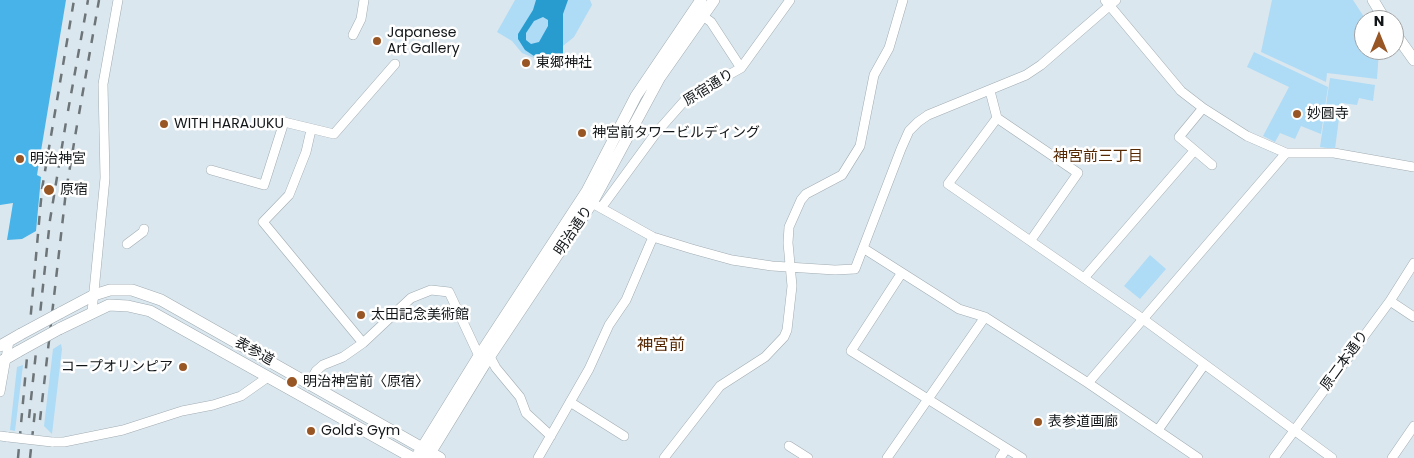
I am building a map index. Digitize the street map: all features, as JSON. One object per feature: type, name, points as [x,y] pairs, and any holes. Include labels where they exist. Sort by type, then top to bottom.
[{"type":"main road","name":"明治通り","points":[[425,455],[588,191],[636,96],[701,0]]},
{"type":"main road","name":"明治通り","points":[[484,357],[597,206],[660,77],[714,0]]},
{"type":"main road","points":[[1404,46],[1414,60]]},
{"type":"main road","name":"表参道","points":[[4,344],[94,295],[110,290],[123,289],[161,300],[309,383],[425,455]]},
{"type":"main road","name":"表参道","points":[[3,360],[92,312],[116,305],[150,311],[268,377],[425,455]]},
{"type":"street","points":[[92,312],[105,178],[103,84],[118,0]]},
{"type":"street","points":[[353,35],[361,19],[364,0]]},
{"type":"street","name":"原宿通り","points":[[597,206],[626,174],[656,134],[686,99],[741,68],[790,0]]},
{"type":"street","points":[[664,458],[720,386],[765,356],[784,337],[787,330],[792,286],[787,236],[796,207],[806,194],[842,175],[860,146],[874,75],[889,48],[904,0]]},
{"type":"street","points":[[588,191],[597,206],[653,237],[732,260],[789,268],[854,269],[909,131],[928,115],[1026,75],[1041,65],[1106,3],[1116,0]]},
{"type":"street","points":[[1106,3],[1170,79],[1203,108],[1247,136],[1286,153],[1334,153],[1414,167]]},
{"type":"street","points":[[703,16],[712,22],[741,68]]},
{"type":"street","points":[[211,170],[264,185],[284,122],[334,134],[395,64]]},
{"type":"street","points":[[990,91],[997,118],[1078,173],[1031,240]]},
{"type":"street","points":[[1203,108],[1179,137],[1212,165]]},
{"type":"street","points":[[997,118],[948,184],[1143,319],[1332,458]]},
{"type":"street","points":[[311,130],[306,152],[288,194],[283,203],[263,222],[363,343]]},
{"type":"street","points":[[1084,278],[1194,151]]},
{"type":"street","points":[[1088,383],[1286,153]]},
{"type":"street","points":[[127,244],[143,232],[144,229]]},
{"type":"street","points":[[538,458],[570,402],[609,325],[626,300],[653,237]]},
{"type":"street","points":[[863,248],[901,274],[959,309],[984,317],[1088,383],[1198,458]]},
{"type":"street","name":"原二本通り","points":[[1274,458],[1390,301],[1414,263]]},
{"type":"street","points":[[901,274],[851,351],[1022,458]]},
{"type":"street","points":[[309,383],[316,371],[323,365],[343,357],[363,343],[411,298],[431,290],[449,292],[484,357],[520,397],[526,413],[551,436]]},
{"type":"street","points":[[1390,301],[1414,317]]},
{"type":"street","points":[[887,458],[984,317]]},
{"type":"street","points":[[0,392],[4,344]]},
{"type":"street","points":[[1158,430],[1204,365]]},
{"type":"street","points":[[4,437],[64,442],[123,430],[182,411],[213,405],[240,396],[268,377]]},
{"type":"street","points":[[570,402],[624,436]]},
{"type":"street","points":[[1392,458],[1414,426]]},
{"type":"street","points":[[789,446],[808,458]]},
{"type":"street","points":[[1000,458],[1006,449]]},
{"type":"shaded area","name":"明治神宮","points":[[0,0],[66,0],[37,175],[41,177],[36,231],[22,239],[7,240],[13,203],[0,205]]},
{"type":"shaded area","points":[[515,0],[590,0],[592,5],[574,37],[553,54],[534,58],[522,53],[512,41],[497,32]]},
{"type":"shaded area","points":[[536,0],[568,0],[563,14],[563,54],[557,60],[537,58],[525,50],[518,39],[518,34],[533,10]],"holes":[[[543,17],[548,20],[548,26],[539,42],[531,44],[526,40],[526,33],[534,21]]]},
{"type":"shaded area","points":[[1272,0],[1353,0],[1360,10],[1354,10],[1354,60],[1378,60],[1377,79],[1327,73],[1326,82],[1261,52]]},
{"type":"shaded area","points":[[1254,52],[1328,87],[1321,134],[1301,126],[1295,139],[1280,133],[1275,142],[1263,136],[1289,87],[1247,67]]},
{"type":"shaded area","points":[[1330,78],[1375,85],[1373,101],[1359,98],[1357,105],[1341,103],[1335,149],[1320,147]]},
{"type":"shaded area","points":[[1150,255],[1166,269],[1140,299],[1124,286]]},
{"type":"shaded area","points":[[61,344],[52,434],[44,426],[53,349]]},
{"type":"shaded area","points":[[23,365],[15,431],[10,430],[17,367]]},
{"type":"railway","points":[[18,458],[42,189],[74,0]]},
{"type":"railway","points":[[68,111],[88,0]]},
{"type":"railway","points":[[79,114],[99,0]]},
{"type":"railway","points":[[29,418],[50,220],[66,122]]},
{"type":"railway","points":[[40,420],[66,191],[77,125]]},
{"type":"railway","points":[[30,458],[35,411]]},
{"type":"place","name":"Japanese Art Gallery","points":[[377,41]]},
{"type":"place","name":"東郷神社","points":[[526,63]]},
{"type":"place","name":"妙圓寺","points":[[1297,114]]},
{"type":"place","name":"WITH HARAJUKU","points":[[164,124]]},
{"type":"place","name":"神宮前タワービルディング","points":[[582,133]]},
{"type":"place","name":"明治神宮","points":[[20,159]]},
{"type":"place","name":"原宿","points":[[49,190]]},
{"type":"place","name":"太田記念美術館","points":[[361,315]]},
{"type":"place","name":"コープオリンピア","points":[[183,367]]},
{"type":"place","name":"明治神宮前〈原宿〉","points":[[292,382]]},
{"type":"place","name":"表参道画廊","points":[[1038,422]]},
{"type":"place","name":"Gold's Gym","points":[[311,431]]},
{"type":"district","name":"神宮前三丁目","points":[[1098,157]]},
{"type":"district","name":"神宮前","points":[[661,346]]}]
